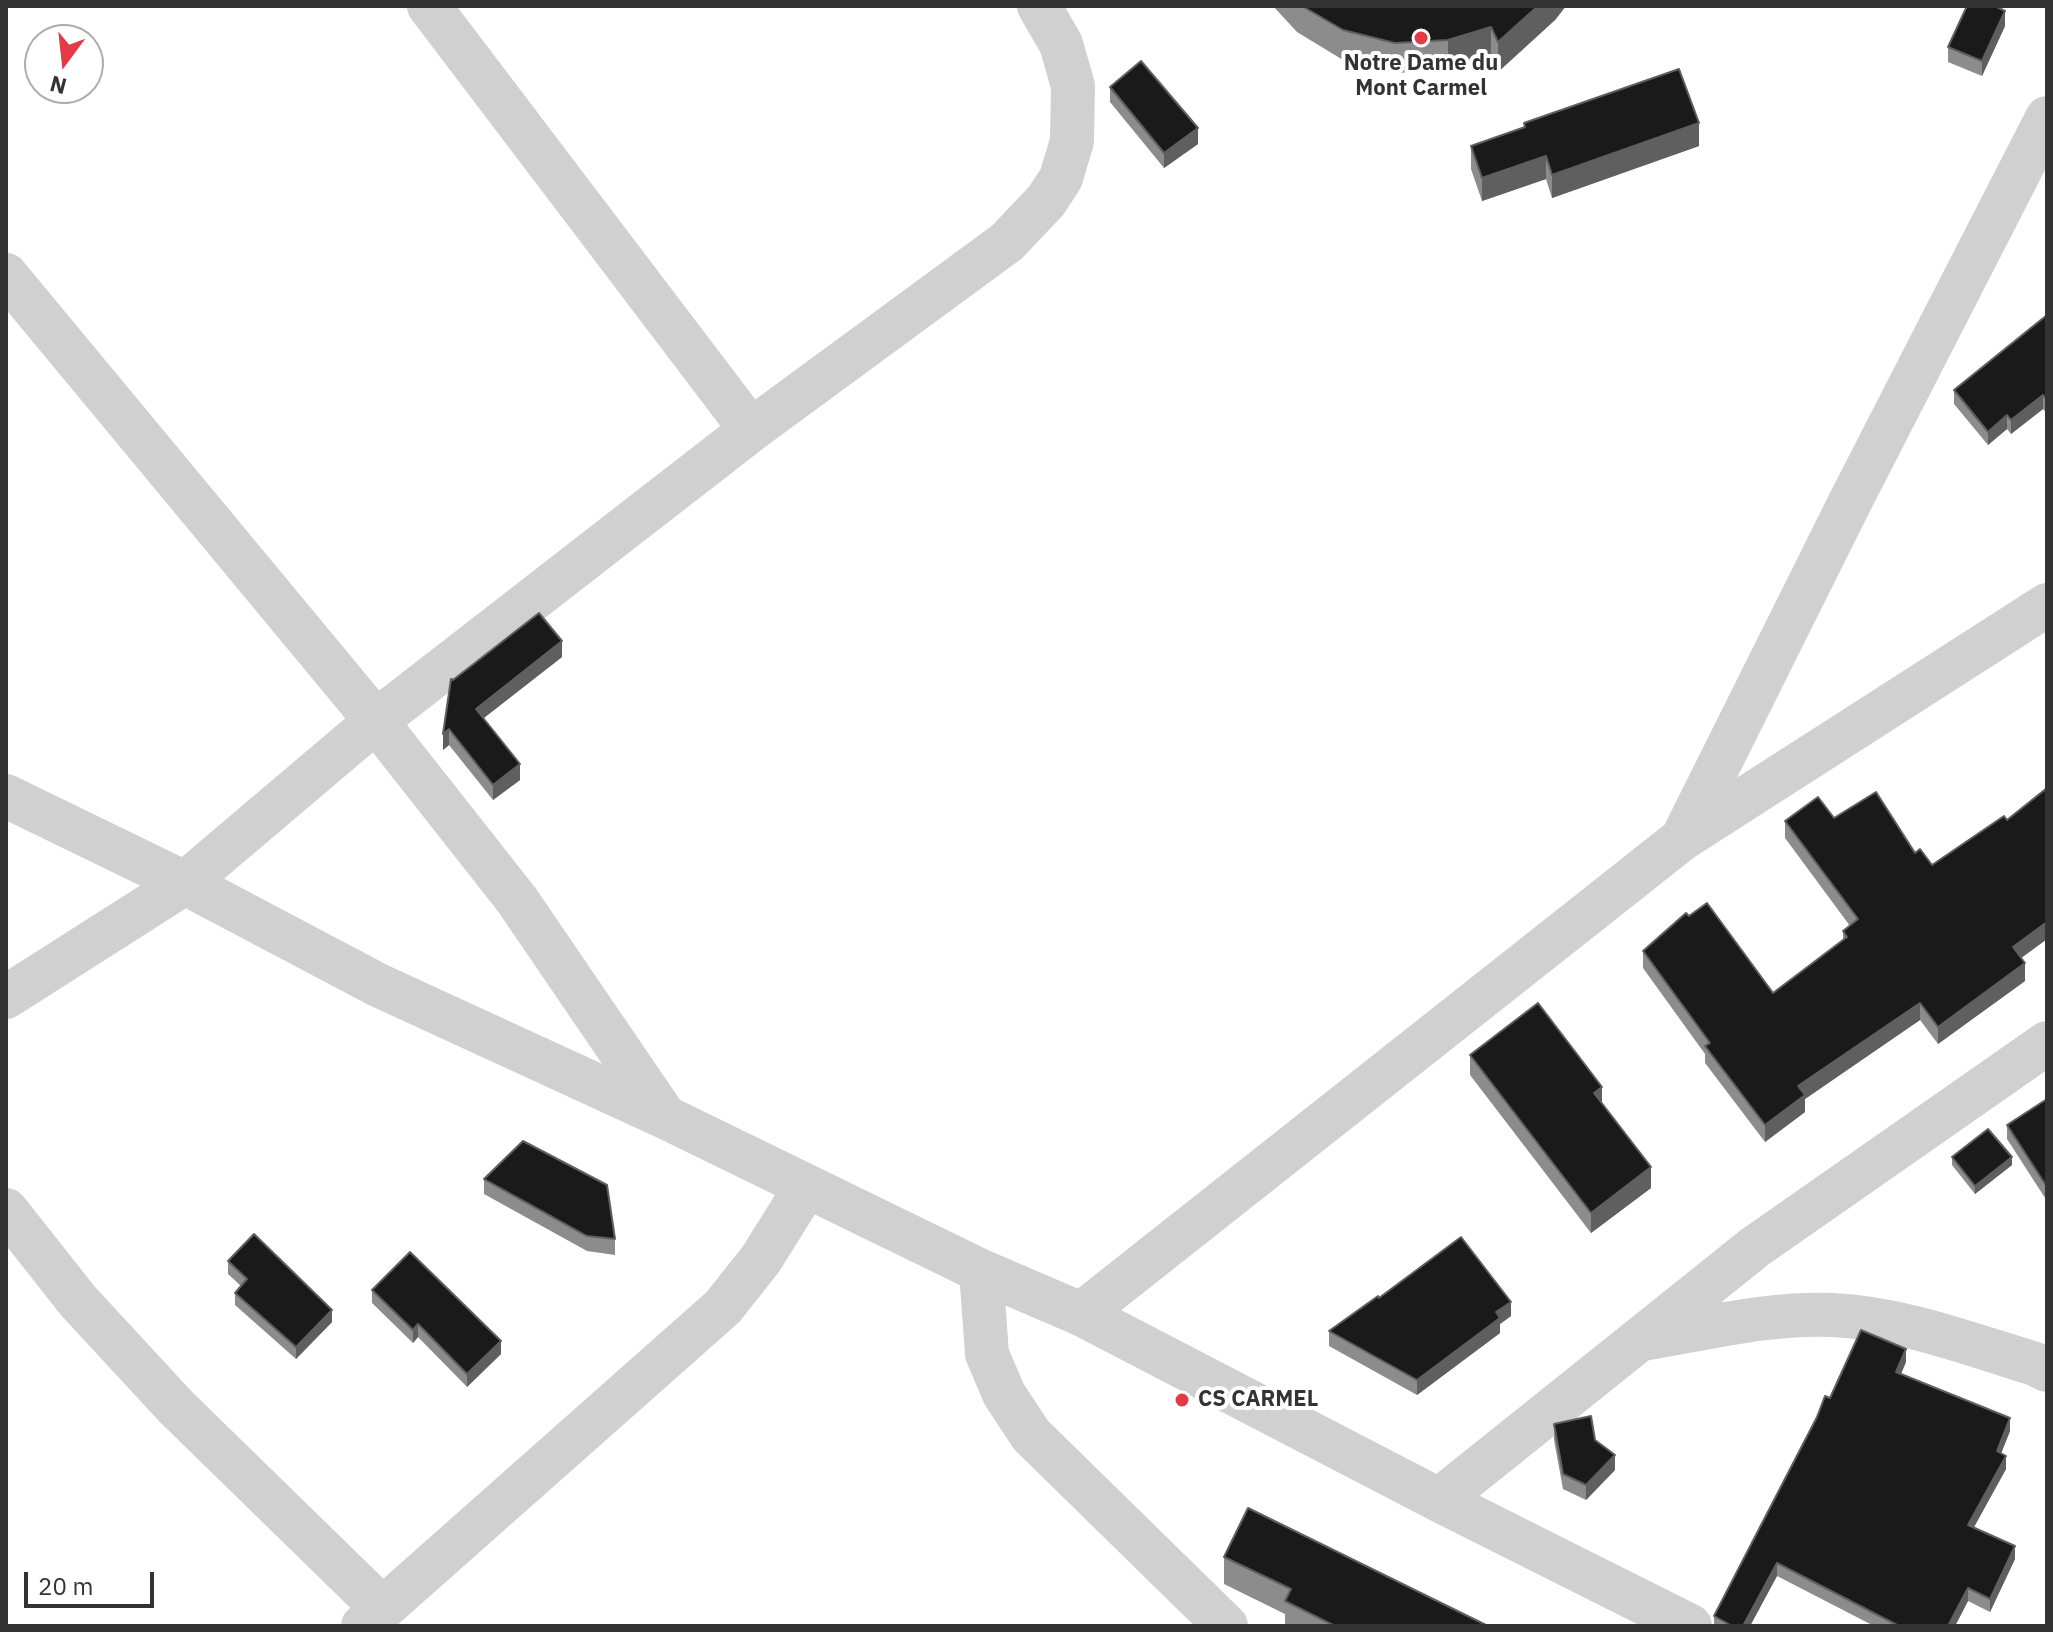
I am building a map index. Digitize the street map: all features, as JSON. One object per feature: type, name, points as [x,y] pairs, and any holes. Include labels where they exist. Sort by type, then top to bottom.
[{"type":"street","points":[[429,6],[751,430]]},
{"type":"street","points":[[6,997],[185,883],[376,721],[751,430],[1007,242],[1046,201],[1061,178],[1069,152],[1073,86],[1061,44],[1039,6]]},
{"type":"street","points":[[1682,839],[2047,118]]},
{"type":"street","points":[[6,275],[376,721],[517,900],[665,1117]]},
{"type":"street","points":[[1081,1314],[1682,839],[2046,607]]},
{"type":"street","points":[[6,796],[185,883],[378,985],[665,1117],[981,1271],[1081,1314],[1690,1626]]},
{"type":"street","points":[[1439,1500],[1755,1247],[2047,1043]]},
{"type":"street","points":[[6,1210],[78,1301],[372,1617],[723,1307],[761,1259],[806,1187]]},
{"type":"street","points":[[981,1271],[987,1354],[1004,1394],[1031,1435],[1226,1626]]},
{"type":"street","points":[[1640,1339],[1773,1318],[1830,1315],[1880,1320],[1938,1334],[2047,1370]]},
{"type":"building","points":[[1302,6],[1538,6],[1498,42],[1491,27],[1448,40],[1395,43],[1343,30]]},
{"type":"building","points":[[1967,6],[1995,6],[2005,11],[1982,61],[1948,47]]},
{"type":"building","points":[[1141,61],[1198,128],[1164,153],[1110,87]]},
{"type":"building","points":[[1679,69],[1699,123],[1552,175],[1546,156],[1482,178],[1471,146],[1525,127],[1524,123]]},
{"type":"building","points":[[2047,315],[2047,400],[2043,395],[2011,420],[2007,415],[1988,432],[1954,390]]},
{"type":"building","points":[[539,613],[562,641],[476,709],[520,764],[493,785],[449,729],[443,734],[451,679]]},
{"type":"building","points":[[2047,788],[2047,922],[2013,947],[2025,963],[1938,1027],[1920,1003],[1798,1086],[1805,1095],[1765,1125],[1705,1046],[1710,1043],[1643,951],[1686,913],[1689,916],[1707,903],[1773,993],[1847,937],[1843,931],[1858,919],[1785,821],[1818,797],[1834,818],[1876,792],[1915,853],[1920,849],[1932,865],[2004,816],[2007,820]]},
{"type":"building","points":[[1538,1003],[1602,1087],[1594,1093],[1651,1167],[1591,1213],[1470,1055]]},
{"type":"building","points":[[2047,1099],[2047,1187],[2007,1125]]},
{"type":"building","points":[[1988,1129],[2012,1157],[1975,1186],[1952,1157]]},
{"type":"building","points":[[523,1141],[607,1185],[615,1239],[587,1236],[484,1179]]},
{"type":"building","points":[[254,1234],[332,1310],[296,1347],[235,1293],[247,1279],[228,1261]]},
{"type":"building","points":[[1461,1237],[1511,1302],[1496,1312],[1500,1318],[1417,1380],[1329,1331],[1379,1298]]},
{"type":"building","points":[[410,1252],[501,1341],[467,1374],[418,1324],[413,1330],[372,1290]]},
{"type":"building","points":[[1861,1330],[1906,1349],[1896,1372],[2010,1418],[1997,1451],[2006,1456],[1968,1525],[2015,1546],[1990,1599],[1968,1588],[1948,1626],[1899,1626],[1777,1563],[1743,1626],[1732,1626],[1714,1616],[1825,1396],[1830,1398]]},
{"type":"building","points":[[1591,1416],[1595,1440],[1615,1455],[1586,1485],[1563,1474],[1554,1424]]},
{"type":"building","points":[[1248,1508],[1488,1626],[1332,1626],[1285,1601],[1291,1589],[1224,1557]]},
{"type":"place","name":"Notre Dame du Mont Carmel","points":[[1421,38]]},
{"type":"place","name":"CS CARMEL","points":[[1182,1400]]}]
